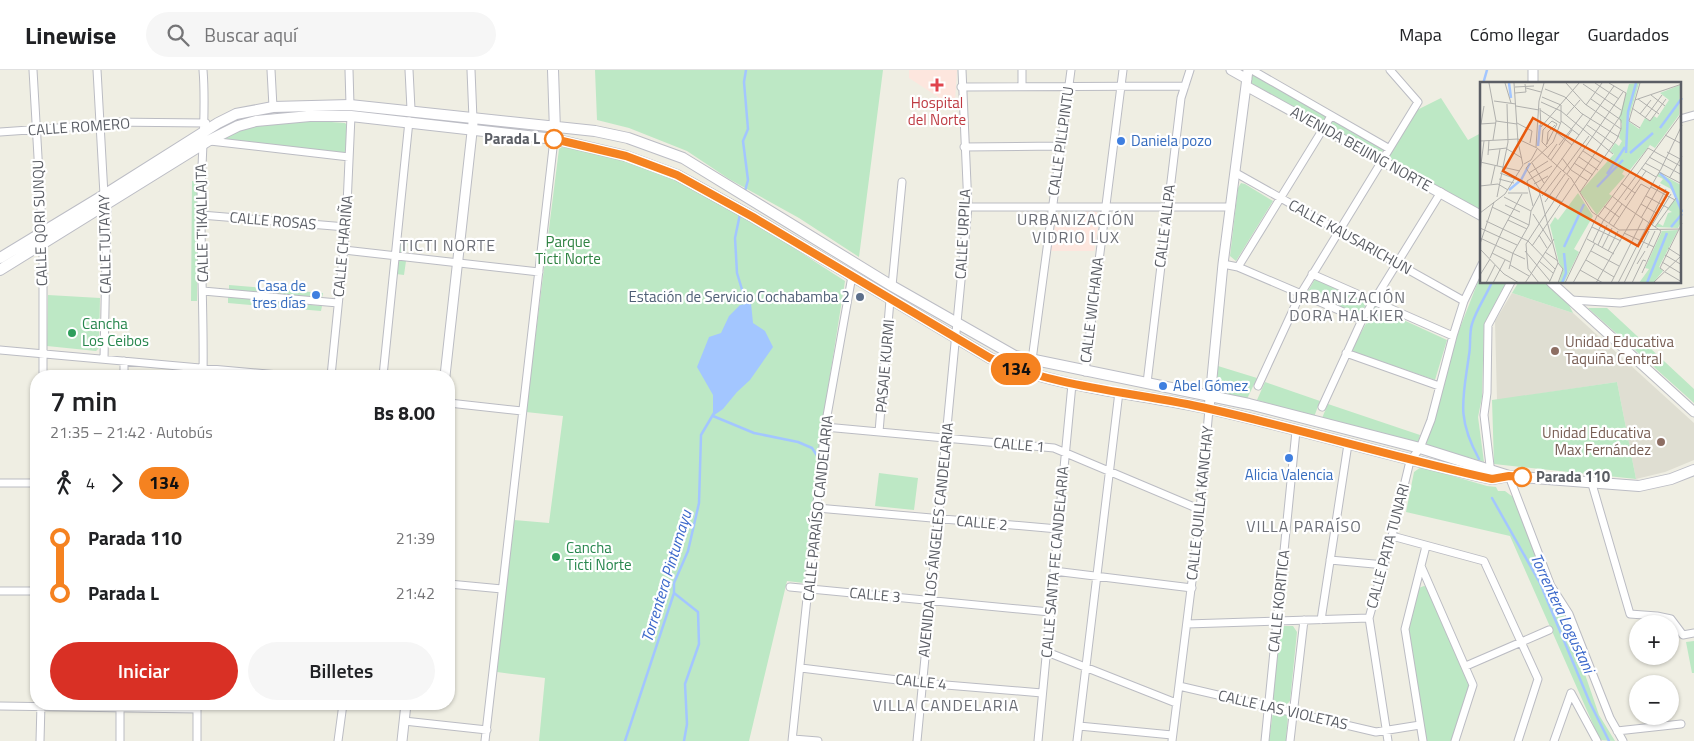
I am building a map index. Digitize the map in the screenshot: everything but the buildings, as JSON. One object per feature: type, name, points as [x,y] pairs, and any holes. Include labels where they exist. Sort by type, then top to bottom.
[{"type":"main road","points":[[553,70],[554,139]]},
{"type":"main road","points":[[0,270],[43,244],[204,136],[218,122],[236,114],[273,107],[350,105],[411,110],[603,150],[650,164],[677,175],[753,217],[890,300],[1010,367],[1072,384],[1209,409],[1410,460],[1491,474],[1592,484],[1639,486],[1671,479],[1694,470]]},
{"type":"main road","points":[[204,136],[256,121],[310,116],[351,116],[409,121],[555,126],[595,130],[684,158],[892,286],[958,325],[1016,356],[1085,372],[1210,396],[1420,448],[1491,474]]},
{"type":"main road","points":[[0,258],[42,232],[106,200]]},
{"type":"street","name":"CALLE QORI SUNQU","points":[[33,70],[43,244],[43,370]]},
{"type":"street","name":"CALLE TUTAYAY","points":[[97,70],[106,200],[104,358]]},
{"type":"street","name":"CALLE T'IKALLAJTA","points":[[203,70],[206,106],[200,215],[203,367]]},
{"type":"street","points":[[271,70],[273,107]]},
{"type":"street","points":[[349,70],[350,105]]},
{"type":"street","points":[[409,70],[411,110]]},
{"type":"street","points":[[447,370],[473,124],[471,70]]},
{"type":"street","name":"CALLE URPILA","points":[[956,338],[968,207],[961,88],[962,70]]},
{"type":"street","points":[[1022,70],[1022,86]]},
{"type":"street","name":"CALLE PILLPINTU","points":[[1032,360],[1051,206],[1071,70]]},
{"type":"street","name":"CALLE WICHANA","points":[[1085,372],[1104,206],[1123,70]]},
{"type":"street","name":"CALLE ALLPA","points":[[1148,384],[1167,206],[1181,98],[1190,70]]},
{"type":"street","name":"AVENIDA BEIJING NORTE","points":[[1231,70],[1248,76],[1331,116],[1388,148]]},
{"type":"street","points":[[1258,386],[1300,294],[1381,159],[1418,102],[1390,70]]},
{"type":"street","name":"AVENIDA BEIJING NORTE","points":[[1248,76],[1324,128],[1480,215]]},
{"type":"street","name":"CALLE QUILLA KANCHAY","points":[[1172,738],[1201,510],[1223,264],[1248,76]]},
{"type":"street","points":[[961,88],[1185,86]]},
{"type":"street","name":"CALLE CHARIÑA","points":[[332,370],[346,227],[351,116]]},
{"type":"street","points":[[1238,267],[1331,116]]},
{"type":"street","points":[[384,370],[409,121]]},
{"type":"street","name":"CALLE ROMERO","points":[[0,132],[100,125],[108,122],[349,157]]},
{"type":"street","points":[[485,741],[554,139]]},
{"type":"street","points":[[964,146],[1060,146]]},
{"type":"street","name":"CALLE KAUSARICHUN","points":[[1236,173],[1464,302]]},
{"type":"street","points":[[892,286],[902,182]]},
{"type":"street","points":[[1322,406],[1362,320],[1440,192]]},
{"type":"street","points":[[968,207],[1231,207]]},
{"type":"street","name":"CALLE ROSAS","points":[[200,215],[346,227]]},
{"type":"street","points":[[344,250],[396,254],[539,272]]},
{"type":"street","points":[[1223,264],[1238,267],[1362,320]]},
{"type":"street","name":"CALLE PATA TUNARI","points":[[1369,618],[1385,565],[1410,460],[1420,448],[1431,420],[1453,336],[1464,302],[1480,268]]},
{"type":"street","points":[[1312,274],[1453,336]]},
{"type":"street","name":"CALLE PARAÍSO CANDELARIA","points":[[792,740],[825,426],[852,276]]},
{"type":"street","points":[[1491,474],[1484,415],[1487,393],[1488,325],[1510,284]]},
{"type":"street","points":[[1553,284],[1694,412]]},
{"type":"street","points":[[203,291],[338,303]]},
{"type":"street","points":[[1571,300],[1620,303],[1694,291]]},
{"type":"street","name":"PASAJE KURMI","points":[[879,432],[890,300]]},
{"type":"street","name":"AVENIDA LOS ÁNGELES CANDELARIA","points":[[917,741],[956,338]]},
{"type":"street","points":[[0,350],[232,370]]},
{"type":"street","points":[[1346,353],[1439,386]]},
{"type":"street","points":[[124,361],[124,370]]},
{"type":"street","name":"CALLE SANTA FE CANDELARIA","points":[[1038,741],[1072,384]]},
{"type":"street","points":[[1077,741],[1120,392]]},
{"type":"street","points":[[455,404],[522,411]]},
{"type":"street","name":"CALLE 1","points":[[825,426],[1054,448],[1201,510]]},
{"type":"street","name":"CALLE KORITICA","points":[[1265,741],[1296,431]]},
{"type":"street","points":[[1321,620],[1348,444]]},
{"type":"street","points":[[1509,476],[1551,586],[1569,614],[1617,731],[1623,741]]},
{"type":"street","points":[[0,483],[30,483]]},
{"type":"street","points":[[1592,484],[1630,614],[1671,619],[1683,635],[1694,633]]},
{"type":"street","name":"CALLE 2","points":[[817,508],[1058,529]]},
{"type":"street","points":[[1392,536],[1484,561],[1538,678],[1518,741]]},
{"type":"street","points":[[1423,741],[1405,629],[1426,546]]},
{"type":"street","points":[[1330,560],[1385,565]]},
{"type":"street","points":[[1421,566],[1473,685],[1454,741]]},
{"type":"street","points":[[1054,571],[1192,588]]},
{"type":"street","points":[[455,585],[502,589]]},
{"type":"street","name":"CALLE 3","points":[[790,587],[1050,612]]},
{"type":"street","points":[[0,591],[30,591]]},
{"type":"street","points":[[1186,624],[1369,618],[1388,741]]},
{"type":"street","points":[[1290,741],[1304,620]]},
{"type":"street","points":[[1466,666],[1549,630]]},
{"type":"street","points":[[1047,652],[1176,703]]},
{"type":"street","name":"CALLE 4","points":[[801,668],[1042,693]]},
{"type":"street","name":"CALLE LAS VIOLETAS","points":[[1179,686],[1268,705],[1376,732],[1420,725]]},
{"type":"street","points":[[1554,741],[1571,693],[1597,741]]},
{"type":"street","points":[[0,706],[30,706]]},
{"type":"street","points":[[40,741],[41,710]]},
{"type":"street","points":[[120,710],[120,741]]},
{"type":"street","points":[[197,710],[197,741]]},
{"type":"street","points":[[338,741],[342,710]]},
{"type":"street","points":[[402,741],[405,710]]},
{"type":"street","points":[[404,721],[487,730]]},
{"type":"street","points":[[1617,731],[1681,724]]},
{"type":"street","points":[[1079,726],[1172,738]]},
{"type":"street","points":[[792,740],[818,741]]},
{"type":"shaded area","name":"Hospital del Norte","points":[[909,70],[957,70],[955,101],[946,102],[909,78]]},
{"type":"shaded area","points":[[1095,211],[1100,215],[1094,251],[1051,251],[1057,214]]},
{"type":"shaded area","name":"Unidad Educativa Taquiña Central","points":[[1512,293],[1573,313],[1694,423],[1694,460],[1665,472],[1636,479],[1617,382],[1497,400],[1495,321]]},
{"type":"green space","points":[[595,70],[883,70],[859,257],[799,218],[729,179],[687,151],[629,128],[597,120]]},
{"type":"green space","points":[[1252,73],[1384,149],[1380,154],[1251,83]]},
{"type":"green space","points":[[1441,98],[1468,140],[1480,134],[1480,210],[1387,158],[1417,110]]},
{"type":"green space","points":[[304,120],[345,123],[347,125],[346,153],[223,140],[223,137],[253,127]]},
{"type":"green space","name":"Parque Ticti Norte","points":[[562,147],[625,161],[685,184],[732,209],[845,281],[822,426],[804,583],[787,581],[749,741],[539,741],[545,678],[497,672],[514,520],[549,523],[563,416],[526,412],[559,149]]},
{"type":"green space","points":[[192,181],[198,181],[197,301],[191,301]]},
{"type":"green space","points":[[1241,183],[1273,201],[1236,261],[1230,256],[1238,188]]},
{"type":"green space","points":[[401,238],[408,240],[406,254],[398,253]]},
{"type":"green space","points":[[399,260],[406,261],[404,275],[396,274]]},
{"type":"green space","points":[[1480,277],[1480,284],[1506,284],[1484,324],[1482,397],[1478,417],[1484,462],[1426,445],[1456,338]]},
{"type":"green space","points":[[1315,279],[1367,303],[1359,316],[1307,293]]},
{"type":"green space","points":[[1517,284],[1547,284],[1569,305],[1573,313],[1512,293]]},
{"type":"green space","points":[[229,285],[323,293],[322,298],[229,290]]},
{"type":"green space","points":[[48,295],[100,298],[99,348],[96,351],[47,346]]},
{"type":"green space","points":[[228,297],[322,306],[321,311],[228,303]]},
{"type":"green space","points":[[1375,307],[1447,340],[1435,380],[1351,351]]},
{"type":"green space","points":[[1588,308],[1607,308],[1694,389],[1694,403]]},
{"type":"green space","points":[[1218,366],[1257,378],[1247,399],[1216,392]]},
{"type":"green space","points":[[1265,382],[1320,401],[1314,417],[1257,400]]},
{"type":"green space","points":[[1617,382],[1636,479],[1494,464],[1492,400]]},
{"type":"green space","points":[[1328,404],[1420,435],[1418,443],[1322,418]]},
{"type":"green space","points":[[1421,467],[1496,487],[1498,491],[1505,491],[1513,497],[1547,585],[1566,619],[1599,715],[1615,741],[1600,740],[1510,536],[1406,512],[1414,472]]},
{"type":"green space","points":[[879,473],[918,478],[914,510],[875,506]]},
{"type":"green space","points":[[1424,586],[1427,587],[1470,685],[1451,741],[1426,741],[1407,626],[1416,589]]},
{"type":"green space","points":[[1283,626],[1293,626],[1297,632],[1290,701],[1285,706],[1278,705],[1273,699],[1279,632]]},
{"type":"green space","points":[[1694,641],[1694,673],[1692,673],[1686,642]]},
{"type":"green space","points":[[1273,711],[1288,715],[1286,741],[1269,741]]},
{"type":"water","points":[[751,303],[753,323],[765,331],[773,347],[750,380],[723,409],[713,416],[713,395],[697,367],[709,337],[721,333],[729,316],[740,305]]},
{"type":"waterway","name":"Torrentera Pintumayu","points":[[745,191],[748,180],[743,141],[748,129],[744,82],[746,70]]},
{"type":"waterway","name":"Torrentera Logustani","points":[[1484,82],[1487,70]]},
{"type":"waterway","name":"Torrentera Pintumayu","points":[[740,214],[735,238],[737,273],[747,306]]},
{"type":"waterway","name":"Torrentera Logustani","points":[[1479,459],[1467,431],[1464,419],[1463,396],[1470,351],[1471,328],[1491,284]]},
{"type":"waterway","name":"Torrentera Pintumayu","points":[[625,741],[674,593],[674,583],[688,551],[699,503],[701,435],[714,413]]},
{"type":"waterway","points":[[713,416],[754,433],[798,442],[812,448],[818,457]]},
{"type":"waterway","name":"Torrentera Logustani","points":[[1492,498],[1540,583],[1590,703],[1609,741]]},
{"type":"waterway","points":[[674,593],[698,612],[699,644],[685,684],[687,724],[684,741]]},
{"type":"bus line","name":"134","points":[[554,139],[626,156],[677,175],[753,217],[990,358],[1010,367],[1072,384],[1209,409],[1492,479],[1509,476],[1522,477]]},
{"type":"place","name":"Hospital del Norte","points":[[937,85]]},
{"type":"place","name":"Parada L","points":[[554,139]]},
{"type":"place","name":"Daniela pozo","points":[[1121,141]]},
{"type":"place","name":"Casa de tres días","points":[[316,295]]},
{"type":"place","name":"Estación de Servicio Cochabamba 2","points":[[860,297]]},
{"type":"place","name":"Cancha Los Ceibos","points":[[72,333]]},
{"type":"place","name":"Unidad Educativa Taquiña Central","points":[[1555,351]]},
{"type":"place","name":"Abel Gómez","points":[[1163,386]]},
{"type":"place","name":"Unidad Educativa Max Fernández","points":[[1661,442]]},
{"type":"place","name":"Alicia Valencia","points":[[1289,458]]},
{"type":"place","name":"Parada 110","points":[[1522,477]]},
{"type":"place","name":"Cancha Ticti Norte","points":[[556,557]]},
{"type":"district","name":"URBANIZACIÓN VIDRIO LUX","points":[[1076,228]]},
{"type":"district","name":"TICTI NORTE","points":[[448,245]]},
{"type":"district","name":"URBANIZACIÓN DORA HALKIER","points":[[1347,306]]},
{"type":"district","name":"VILLA PARAÍSO","points":[[1304,526]]},
{"type":"district","name":"VILLA CANDELARIA","points":[[946,705]]}]
